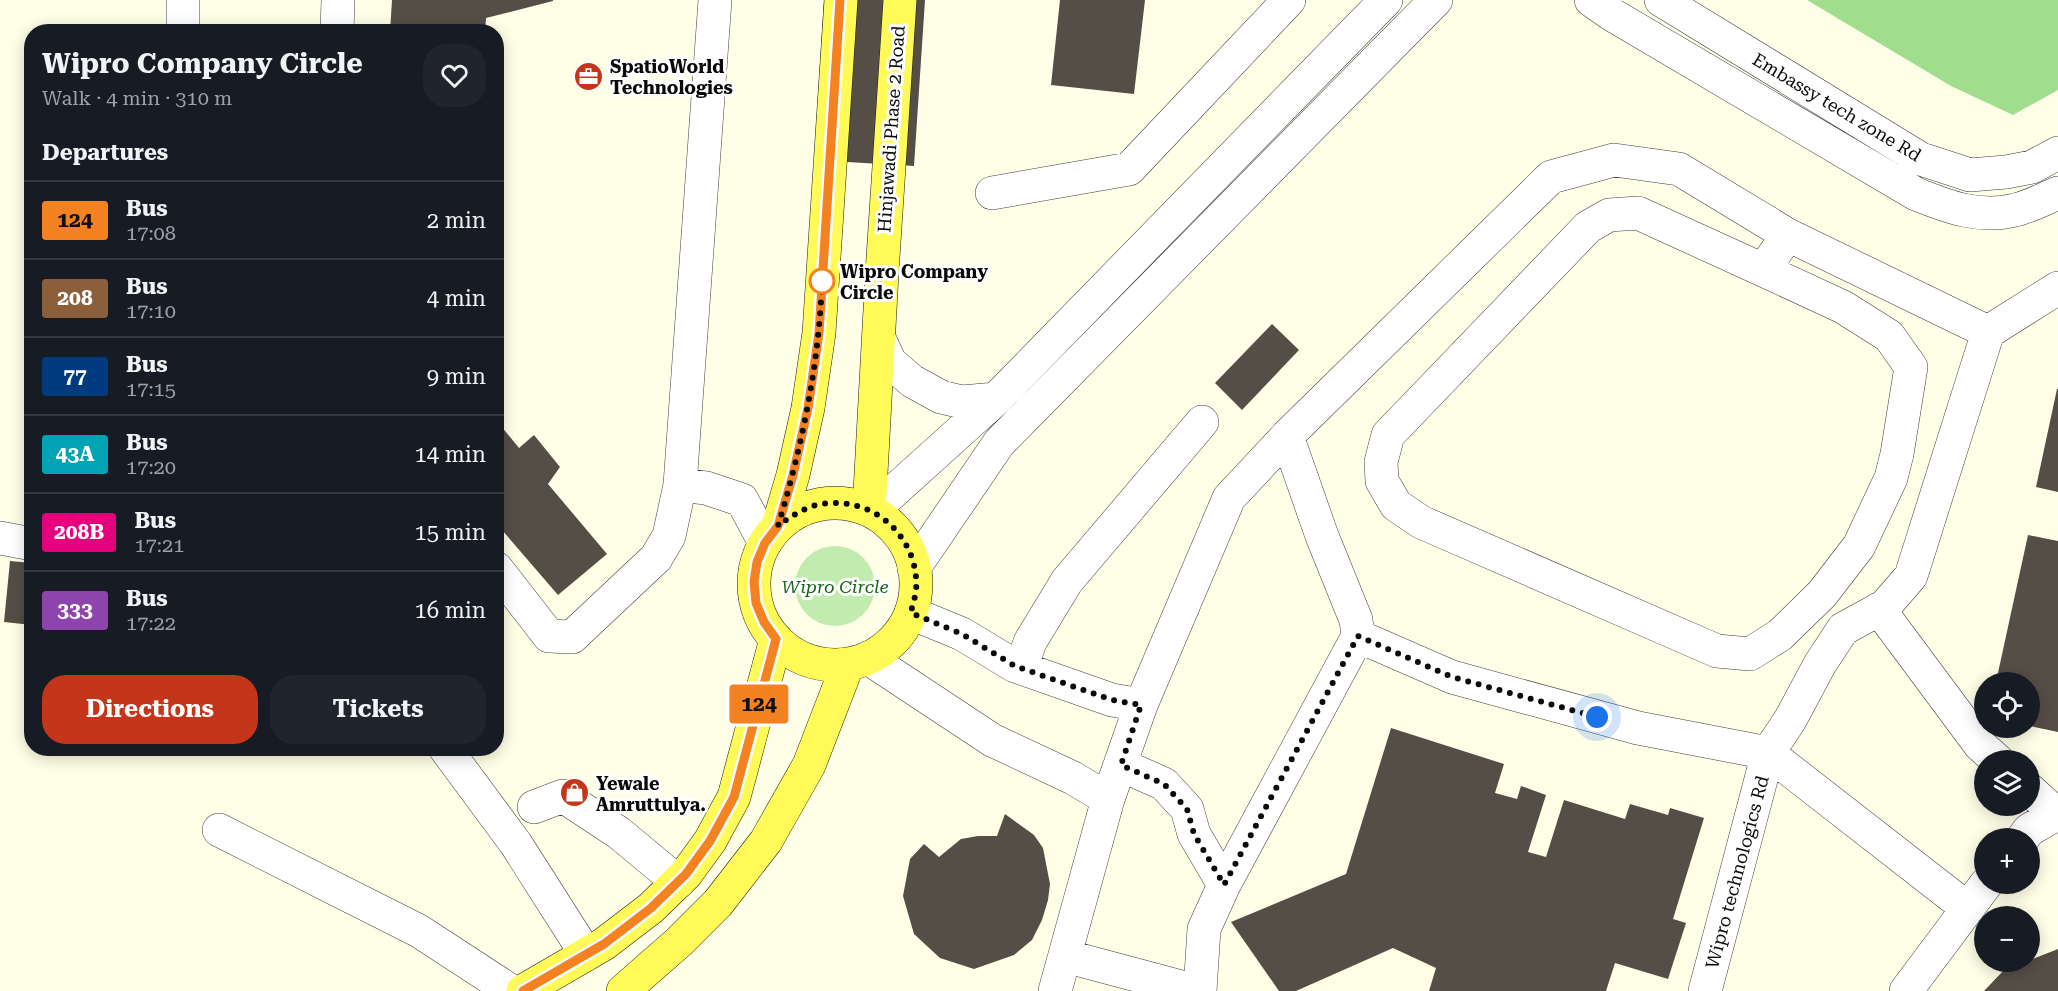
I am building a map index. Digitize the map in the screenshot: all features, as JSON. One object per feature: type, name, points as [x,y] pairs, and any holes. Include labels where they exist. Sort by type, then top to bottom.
[{"type":"main road","points":[[772,535],[794,514],[812,506],[830,502],[850,504],[871,510],[888,522],[900,534],[909,550],[914,568],[916,591],[911,613],[901,632],[886,647],[858,661],[828,665],[809,661],[791,652],[776,639],[764,622],[756,603],[754,582],[757,562],[772,535],[793,475],[808,408],[819,333],[840,0]]},
{"type":"main road","name":"Hinjawadi Phase 2 Road","points":[[871,510],[900,0]]},
{"type":"main road","points":[[523,991],[604,944],[651,908],[678,882],[710,841],[734,797],[776,639]]},
{"type":"main road","points":[[623,991],[680,941],[718,903],[766,841],[809,765],[858,661]]},
{"type":"street","points":[[183,0],[183,24]]},
{"type":"street","points":[[337,24],[338,0]]},
{"type":"street","points":[[504,578],[549,636],[572,637],[656,558],[669,536],[680,484],[715,0]]},
{"type":"street","points":[[992,194],[1129,169],[1289,0]]},
{"type":"street","points":[[871,510],[996,399],[1386,0]]},
{"type":"street","points":[[914,568],[999,443],[1436,0]]},
{"type":"street","points":[[1591,0],[1916,194],[1954,209],[1987,214],[2015,210],[2058,193]]},
{"type":"street","name":"Embassy tech zone Rd","points":[[1661,0],[1921,159],[1970,175],[2032,168],[2058,153]]},
{"type":"street","points":[[1055,991],[1108,799],[1141,705],[1229,498],[1287,436],[1551,177],[1614,160],[1679,169],[1788,235],[1989,332],[2058,288]]},
{"type":"street","points":[[1638,213],[1763,270],[1843,307],[1889,336],[1911,367],[1891,478],[1859,546],[1822,594],[1780,635],[1750,654],[1718,651],[1421,522],[1396,505],[1382,481],[1381,462],[1388,435],[1588,227],[1609,215],[1638,213]]},
{"type":"street","points":[[1763,270],[1788,235]]},
{"type":"street","name":"Wipro technologics Rd","points":[[1705,991],[1768,753],[1843,629],[1885,606],[1911,576],[1989,332]]},
{"type":"street","points":[[879,338],[890,362],[912,381],[941,397],[963,402],[996,399]]},
{"type":"street","points":[[1021,668],[1030,642],[1067,581],[1202,422]]},
{"type":"street","points":[[1200,991],[1204,928],[1224,885],[1358,636],[1356,620],[1322,536],[1287,436]]},
{"type":"street","points":[[680,484],[706,488],[742,500],[772,535]]},
{"type":"street","points":[[0,538],[24,542]]},
{"type":"street","points":[[1879,609],[1986,750]]},
{"type":"street","points":[[911,613],[962,634],[1021,668],[1112,700],[1141,705]]},
{"type":"street","points":[[1358,636],[1452,677],[1638,728],[1768,753],[1976,896],[1906,991]]},
{"type":"street","points":[[858,661],[992,740],[1073,778],[1108,799]]},
{"type":"street","points":[[451,756],[516,844],[586,954]]},
{"type":"street","points":[[1121,765],[1164,784],[1187,809],[1194,834],[1224,885]]},
{"type":"street","points":[[534,807],[563,796],[619,833],[678,882]]},
{"type":"street","points":[[2032,828],[2057,814],[2040,799]]},
{"type":"street","points":[[219,830],[419,931],[511,991]]},
{"type":"street","points":[[1065,956],[1196,991]]},
{"type":"green space","points":[[1807,0],[2058,0],[2058,90],[2013,115],[1951,86]]},
{"type":"green space","name":"Wipro Circle","points":[[835,546],[850,549],[863,558],[872,571],[875,586],[872,601],[863,614],[850,623],[835,626],[820,623],[807,614],[798,601],[795,586],[798,571],[807,558],[820,549]]},
{"type":"building","points":[[392,0],[553,0],[486,18],[486,24],[390,24]]},
{"type":"building","points":[[824,0],[925,0],[914,166],[814,160]]},
{"type":"building","points":[[1060,0],[1145,0],[1134,94],[1051,85]]},
{"type":"building","points":[[1272,324],[1299,350],[1242,410],[1215,383]]},
{"type":"building","points":[[2058,389],[2058,492],[2036,487]]},
{"type":"building","points":[[504,430],[519,448],[534,435],[560,467],[548,484],[607,554],[558,595],[504,532]]},
{"type":"building","points":[[2028,535],[2058,541],[2058,732],[2040,728],[2040,672],[1998,672]]},
{"type":"building","points":[[10,561],[24,562],[24,624],[4,622]]},
{"type":"building","points":[[1391,728],[1504,764],[1495,793],[1517,799],[1521,786],[1546,795],[1528,852],[1546,857],[1564,800],[1625,819],[1630,804],[1668,815],[1670,808],[1704,818],[1673,919],[1686,923],[1668,979],[1615,963],[1606,991],[1429,991],[1436,968],[1393,948],[1296,991],[1279,991],[1231,922],[1346,874]]},
{"type":"building","points":[[1005,814],[1034,835],[1043,848],[1050,884],[1048,900],[1042,920],[1032,940],[1014,955],[974,969],[940,958],[914,934],[903,896],[910,859],[924,844],[939,857],[961,839],[997,836]]},
{"type":"building","points":[[2058,949],[2058,991],[1984,991],[2002,972],[2040,972],[2040,956]]},
{"type":"bus line","name":"124","points":[[523,991],[604,944],[651,908],[686,874],[710,841],[734,797],[776,639],[764,622],[756,603],[754,582],[757,562],[765,543],[778,526],[793,475],[808,408],[819,333],[840,0]]},
{"type":"place","name":"SpatioWorld Technologies","points":[[589,76]]},
{"type":"place","name":"Wipro Company Circle","points":[[822,281]]},
{"type":"place","name":"Yewale Amruttulya.","points":[[575,793]]},
{"type":"route","points":[[822,281],[819,333],[808,408],[793,475],[778,526],[794,514],[812,506],[830,502],[850,504],[872,511],[900,534],[909,550],[914,568],[916,591],[911,613],[962,634],[1015,666],[1112,700],[1141,705],[1121,765],[1164,784],[1187,809],[1194,834],[1224,885],[1358,636],[1452,677],[1597,717]]}]
